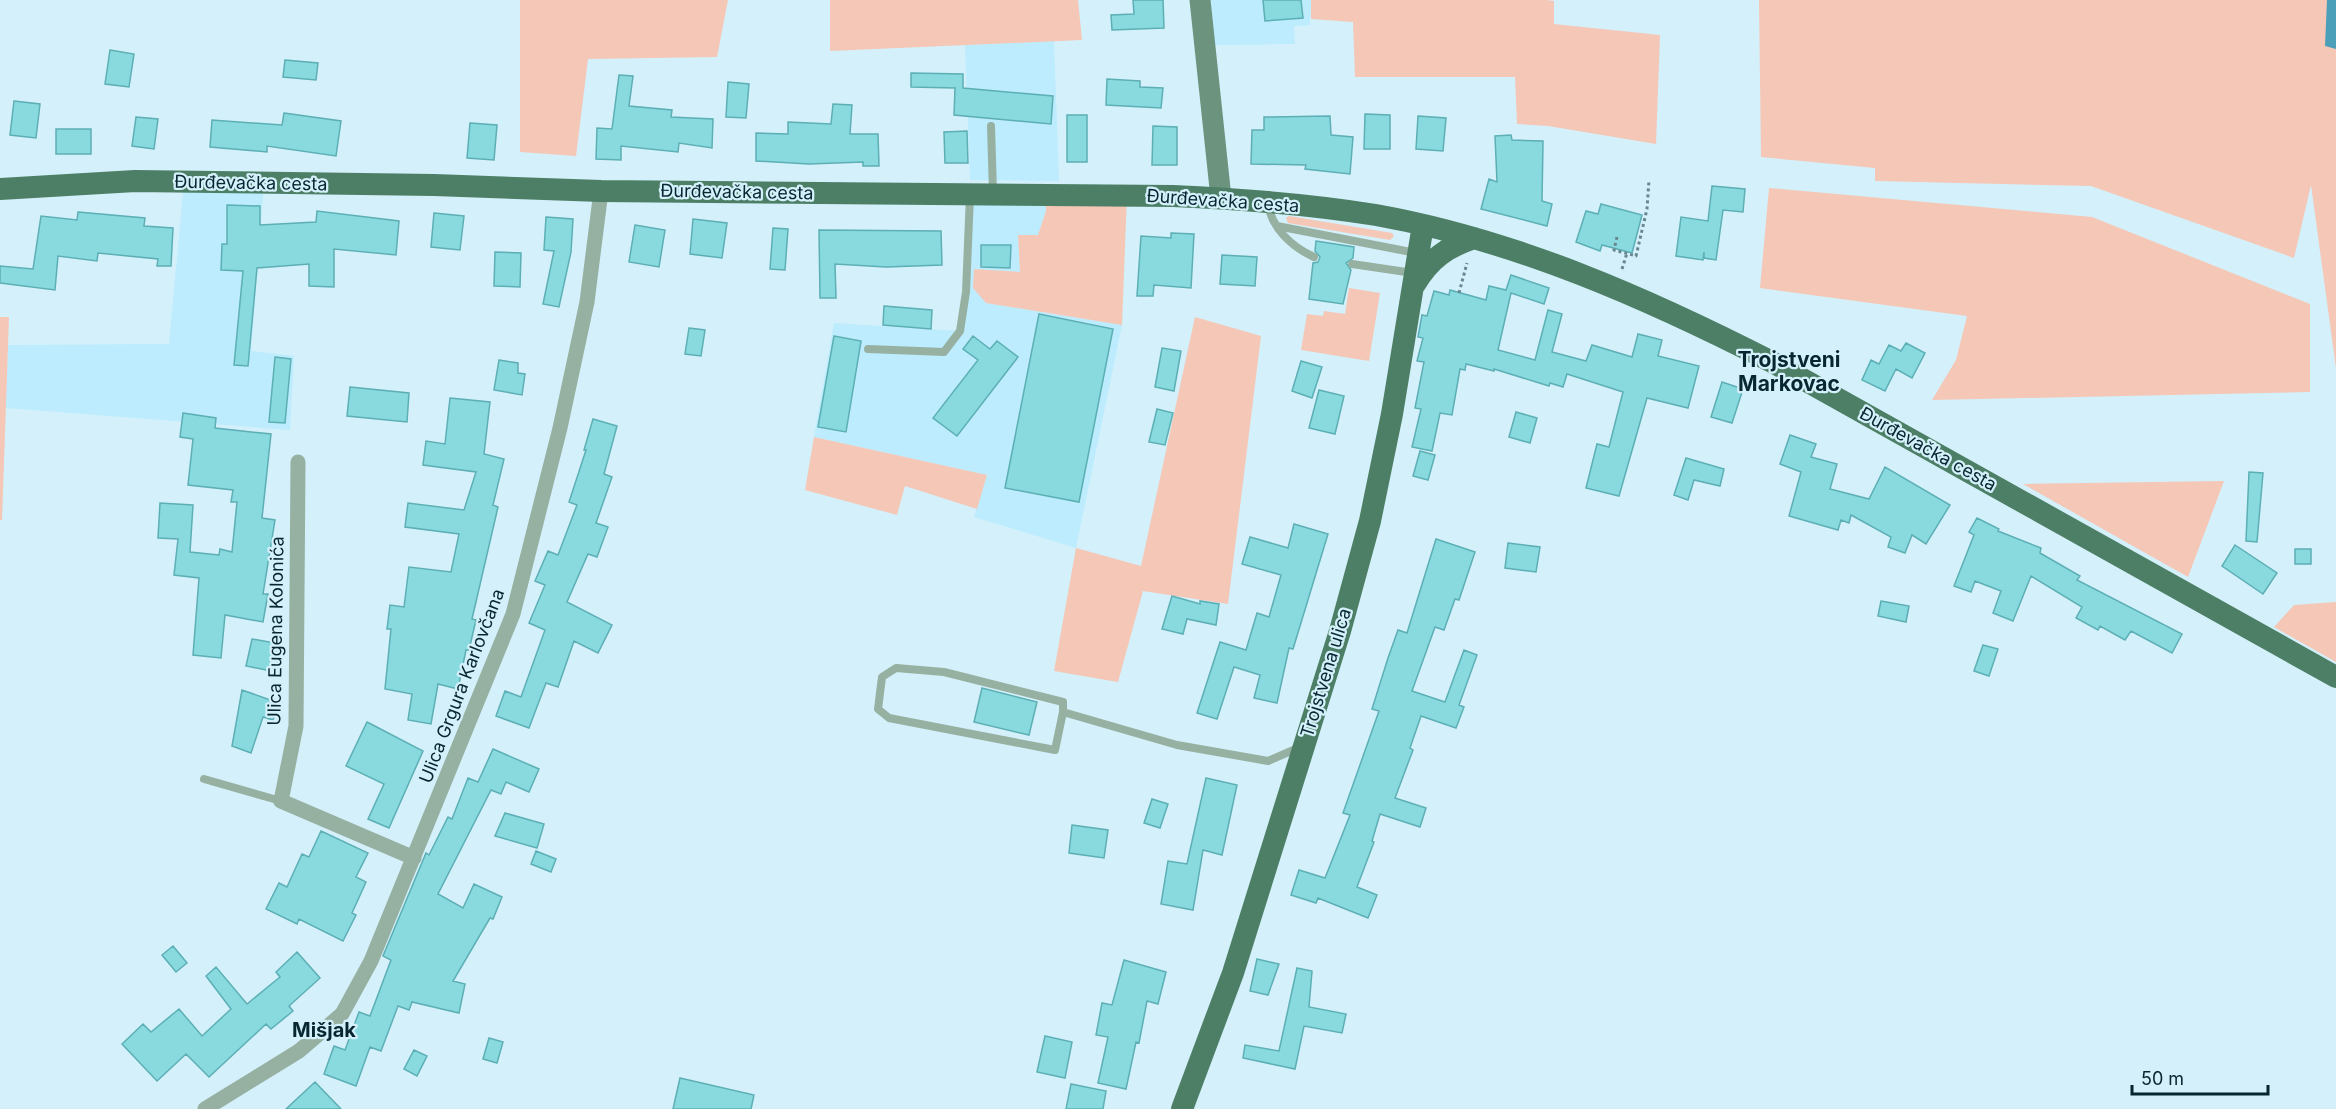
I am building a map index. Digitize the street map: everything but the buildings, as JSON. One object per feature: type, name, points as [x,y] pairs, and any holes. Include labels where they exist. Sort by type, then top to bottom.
[{"type":"main road","points":[[1200,0],[1221,198]]},
{"type":"main road","name":"Đurđevačka cesta","points":[[0,189],[135,181],[435,185],[601,191],[1221,198],[1330,208],[1423,225],[1471,249],[1611,286],[1682,315],[1774,363],[2336,677]]},
{"type":"main road","name":"Trojstvena ulica","points":[[1182,1109],[1233,973],[1340,632],[1370,522],[1392,414],[1423,225]]},
{"type":"main road","points":[[1415,272],[1456,244],[1471,249]]},
{"type":"street","name":"Ulica Grgura Karlovčana","points":[[205,1109],[299,1051],[342,1014],[371,961],[513,614],[560,428],[584,313],[601,191]]},
{"type":"street","name":"Ulica Eugena Kolonića","points":[[281,801],[296,726],[298,462]]},
{"type":"street","points":[[281,801],[414,858]]},
{"type":"lane","points":[[991,126],[993,194]]},
{"type":"lane","points":[[868,349],[944,352],[960,331],[966,292],[970,194]]},
{"type":"lane","points":[[1268,202],[1269,214],[1276,226],[1299,250],[1314,257]]},
{"type":"lane","points":[[1276,226],[1415,272]]},
{"type":"lane","points":[[1352,264],[1415,272]]},
{"type":"lane","points":[[896,668],[944,672],[1063,702],[1063,712],[1055,750],[889,718],[878,709],[882,677],[896,668]]},
{"type":"lane","points":[[1063,712],[1177,746],[1268,761],[1304,744]]},
{"type":"lane","points":[[204,779],[281,801]]},
{"type":"path","points":[[1617,237],[1614,250],[1636,256],[1647,209],[1649,180]]},
{"type":"path","points":[[1459,293],[1471,249]]},
{"type":"path","points":[[1621,273],[1627,253]]},
{"type":"shaded area","points":[[520,0],[728,0],[717,57],[588,59],[576,156],[520,152]]},
{"type":"shaded area","points":[[830,0],[1078,0],[1082,40],[830,51]]},
{"type":"shaded area","points":[[1210,0],[1311,0],[1310,25],[1294,26],[1295,44],[1215,45]]},
{"type":"shaded area","points":[[1311,0],[1547,0],[1554,1],[1554,24],[1660,35],[1656,144],[1548,126],[1517,124],[1515,77],[1355,77],[1353,22],[1311,19]]},
{"type":"shaded area","points":[[1759,0],[2336,0],[2336,368],[2311,185],[2294,258],[2091,186],[1875,181],[1875,168],[1761,157]]},
{"type":"shaded area","points":[[2327,0],[2336,0],[2336,49],[2325,46]]},
{"type":"shaded area","points":[[1054,41],[1059,181],[970,180],[965,45]]},
{"type":"shaded area","points":[[184,182],[264,183],[251,351],[294,356],[290,430],[6,408],[8,345],[169,344]]},
{"type":"shaded area","points":[[1769,188],[2092,217],[2310,304],[2310,392],[1932,400],[1956,360],[1967,316],[1760,288]]},
{"type":"shaded area","points":[[970,194],[1046,195],[1046,211],[1038,235],[1018,235],[1020,272],[974,269],[986,303],[1122,325],[1076,548],[974,517],[987,475],[814,437],[834,323],[960,331]]},
{"type":"shaded area","points":[[1046,195],[1127,195],[1122,325],[986,303],[973,288],[974,269],[1020,272],[1018,235],[1038,235],[1046,211]]},
{"type":"shaded area","points":[[1289,216],[1392,233],[1394,236],[1390,240],[1288,223],[1286,218]]},
{"type":"shaded area","points":[[1349,288],[1380,293],[1369,361],[1301,350],[1307,314],[1323,316],[1324,311],[1345,314]]},
{"type":"shaded area","points":[[0,317],[9,317],[2,520],[0,520]]},
{"type":"shaded area","points":[[1195,317],[1261,336],[1228,604],[1143,591],[1118,682],[1054,671],[1076,548],[1141,566]]},
{"type":"shaded area","points":[[814,437],[987,475],[977,509],[905,486],[897,515],[805,490]]},
{"type":"shaded area","points":[[2224,481],[2188,577],[2023,484]]},
{"type":"shaded area","points":[[2336,602],[2336,662],[2274,627],[2294,605]]},
{"type":"district","name":"Trojstveni Markovac","points":[[1789,372]]},
{"type":"district","name":"Mišjak","points":[[324,1030]]}]
